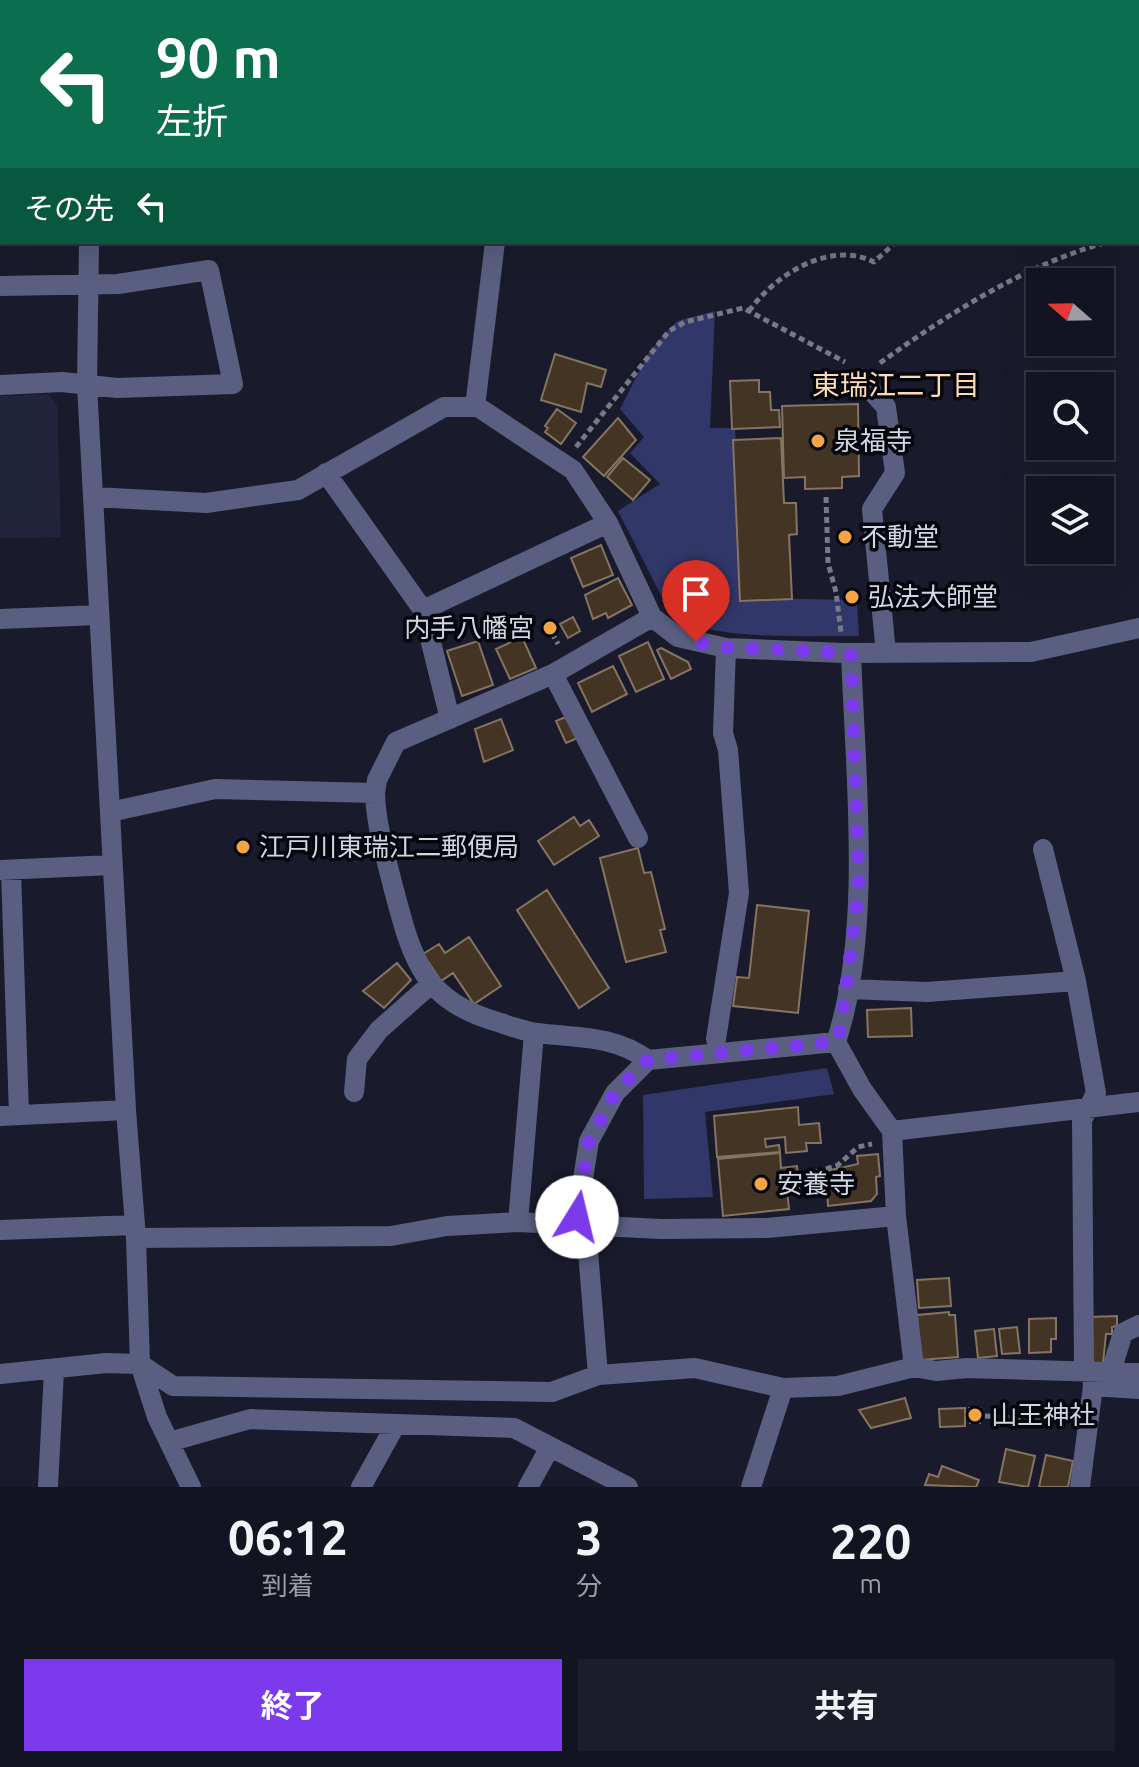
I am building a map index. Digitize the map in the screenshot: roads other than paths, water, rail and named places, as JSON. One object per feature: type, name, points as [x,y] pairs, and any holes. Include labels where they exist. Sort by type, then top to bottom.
[{"type":"street","points":[[89,244],[87,385],[140,1364],[169,1442],[191,1487]]},
{"type":"street","points":[[475,407],[495,244]]},
{"type":"street","points":[[0,286],[118,284],[209,270],[233,384],[117,388],[0,385]]},
{"type":"street","points":[[860,378],[886,407],[895,473],[872,509],[886,653]]},
{"type":"street","points":[[94,497],[206,503],[298,490],[444,407],[475,407],[573,470],[608,523],[652,617],[678,637],[726,648],[847,653],[1031,652],[1139,628]]},
{"type":"street","points":[[326,473],[423,610],[450,719]]},
{"type":"street","points":[[423,610],[608,523]]},
{"type":"street","points":[[0,619],[99,615]]},
{"type":"street","points":[[648,1060],[629,1047],[611,1041],[534,1033],[468,1014],[431,984],[417,963],[405,933],[385,855],[375,793],[377,780],[396,742],[553,674],[652,617]]},
{"type":"street","points":[[716,1039],[739,893],[728,750],[723,733],[726,648]]},
{"type":"street","points":[[847,653],[859,887],[848,989],[836,1042],[892,1136],[896,1216],[914,1367]]},
{"type":"street","points":[[553,674],[638,838]]},
{"type":"street","points":[[110,812],[215,789],[375,793]]},
{"type":"street","points":[[1043,849],[1076,981],[1096,1096],[1082,1120],[1084,1364],[1099,1377],[1139,1389]]},
{"type":"street","points":[[112,865],[6,870],[9,1116],[126,1110]]},
{"type":"street","points":[[848,989],[927,992],[1076,981]]},
{"type":"street","points":[[354,1092],[357,1059],[379,1030],[431,984]]},
{"type":"street","points":[[518,1222],[534,1033]]},
{"type":"street","points":[[598,1375],[587,1239],[577,1217],[589,1141],[615,1093],[648,1060],[836,1042]]},
{"type":"street","points":[[892,1136],[1139,1102]]},
{"type":"street","points":[[0,1230],[391,1236],[447,1226],[518,1222],[582,1227],[767,1228],[896,1216]]},
{"type":"street","points":[[1080,1487],[1099,1377],[1123,1333],[1139,1325]]},
{"type":"street","points":[[0,1374],[106,1363],[140,1364],[173,1386],[552,1392],[598,1375],[695,1368],[783,1388],[838,1386],[914,1367],[936,1371],[967,1368],[1099,1377],[1139,1373]]},
{"type":"street","points":[[48,1487],[54,1370]]},
{"type":"street","points":[[751,1487],[783,1388]]},
{"type":"street","points":[[169,1442],[250,1419],[514,1428],[628,1487]]},
{"type":"street","points":[[361,1487],[396,1424]]},
{"type":"street","points":[[528,1487],[550,1447]]},
{"type":"place","name":"泉福寺","points":[[818,441]]},
{"type":"place","name":"不動堂","points":[[845,537]]},
{"type":"place","name":"弘法大師堂","points":[[852,597]]},
{"type":"place","name":"内手八幡宮","points":[[550,628]]},
{"type":"place","name":"江戸川東瑞江二郵便局","points":[[243,847]]},
{"type":"place","name":"安養寺","points":[[761,1184]]},
{"type":"place","name":"山王神社","points":[[975,1415]]},
{"type":"district","name":"東瑞江二丁目","points":[[896,385]]}]
